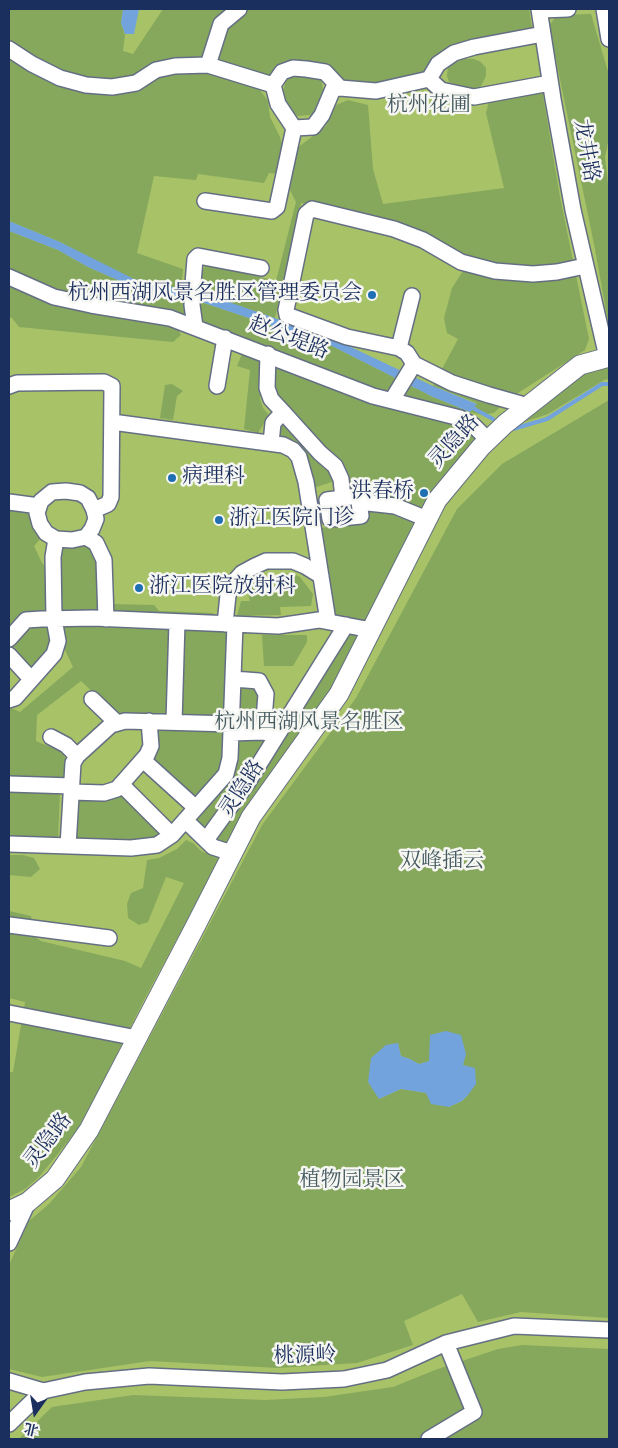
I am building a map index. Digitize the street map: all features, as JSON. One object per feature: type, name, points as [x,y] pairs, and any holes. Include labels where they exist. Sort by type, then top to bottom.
[{"type":"main road","name":"灵隐路","points":[[9,1211],[28,1202],[55,1179],[89,1130],[251,816],[339,694],[436,500],[488,440],[528,406],[580,365],[608,357]]},
{"type":"street","points":[[208,65],[220,24],[239,9]]},
{"type":"street","points":[[539,10],[568,9]]},
{"type":"street","points":[[604,9],[609,39]]},
{"type":"street","name":"龙井路","points":[[539,10],[572,210],[608,357]]},
{"type":"street","points":[[294,128],[313,127],[322,115],[333,89],[376,91],[428,79],[438,64],[454,53],[474,47],[543,34]]},
{"type":"street","points":[[9,48],[32,64],[60,78],[86,85],[112,87],[136,83],[156,70],[175,66],[208,65],[273,85]]},
{"type":"street","points":[[205,201],[272,211],[277,207],[294,128],[278,104],[273,85],[282,72],[293,68],[325,72],[340,88]]},
{"type":"street","points":[[428,79],[441,90],[474,97],[550,83]]},
{"type":"street","points":[[528,406],[452,383],[412,367],[407,353],[399,348],[347,337],[287,315],[286,310],[306,214],[312,209],[394,229],[423,240],[461,262],[495,271],[533,274],[557,272],[585,266]]},
{"type":"street","points":[[195,327],[192,287],[195,259],[198,256],[260,268]]},
{"type":"street","name":"赵公堤路","points":[[9,277],[54,296],[91,305],[170,318],[268,354],[373,396],[460,418],[473,425],[488,440]]},
{"type":"street","points":[[399,348],[412,296]]},
{"type":"street","points":[[217,386],[225,338]]},
{"type":"street","points":[[268,354],[267,388],[271,399],[320,453],[335,466],[341,479],[343,498]]},
{"type":"street","points":[[392,400],[412,367]]},
{"type":"street","points":[[9,386],[17,383],[104,382],[112,386],[112,498],[108,504],[94,510]]},
{"type":"street","points":[[271,443],[273,423],[283,412]]},
{"type":"street","points":[[112,422],[271,443],[283,445],[293,450],[299,456],[306,482],[328,621]]},
{"type":"street","points":[[66,491],[80,493],[88,498],[94,510],[96,519],[92,529],[86,537],[72,540],[56,539],[46,533],[40,524],[37,513],[41,501],[52,492],[66,491]]},
{"type":"street","points":[[358,496],[360,516],[330,519],[327,500],[343,498],[358,496]]},
{"type":"street","points":[[9,502],[39,506]]},
{"type":"street","points":[[359,502],[395,506],[427,518]]},
{"type":"street","points":[[86,537],[96,543],[104,560],[106,619]]},
{"type":"street","points":[[9,700],[15,698],[54,654],[58,641],[54,619],[53,557],[56,539]]},
{"type":"street","points":[[9,844],[131,848],[157,845],[172,835],[226,774],[230,758],[233,679],[228,595],[234,582],[242,573],[266,561],[293,561],[321,576]]},
{"type":"street","points":[[9,637],[26,620],[54,619],[106,619],[278,626],[319,620],[371,630]]},
{"type":"street","points":[[174,722],[177,622]]},
{"type":"street","points":[[206,840],[248,782],[270,734],[346,625]]},
{"type":"street","points":[[9,655],[31,679]]},
{"type":"street","points":[[233,679],[259,682],[266,694],[270,734]]},
{"type":"street","points":[[92,699],[117,723]]},
{"type":"street","points":[[68,846],[73,763],[77,756],[111,724],[125,721],[174,722],[270,734]]},
{"type":"street","points":[[9,784],[104,793],[117,789],[143,760],[151,746],[149,721]]},
{"type":"street","points":[[51,737],[66,745],[77,756]]},
{"type":"street","points":[[143,760],[196,808]]},
{"type":"street","points":[[121,784],[172,835]]},
{"type":"street","points":[[185,820],[213,847],[232,853]]},
{"type":"street","points":[[9,925],[109,938]]},
{"type":"street","points":[[9,1014],[137,1038]]},
{"type":"street","points":[[9,1242],[28,1202]]},
{"type":"street","name":"桃源岭","points":[[43,1391],[85,1382],[150,1376],[282,1382],[344,1379],[387,1370],[446,1343],[514,1326],[609,1330]]},
{"type":"street","points":[[429,1439],[474,1412],[446,1343]]},
{"type":"street","points":[[9,1381],[43,1391],[9,1424]]},
{"type":"green space","name":"杭州西湖风景名胜区","points":[[9,9],[609,9],[609,1439],[9,1439]]},
{"type":"green space","points":[[9,9],[123,9],[121,23],[125,35],[123,51],[133,54],[163,9],[229,9],[205,61],[121,79],[85,79],[49,67],[9,42]]},
{"type":"green space","points":[[247,9],[529,9],[532,28],[515,34],[451,47],[434,58],[422,75],[375,86],[345,84],[329,69],[271,80],[213,67],[230,23]]},
{"type":"green space","points":[[591,14],[609,75],[609,137],[605,157],[609,194],[609,327],[595,249],[549,26],[557,15]]},
{"type":"green space","points":[[9,55],[84,91],[156,76],[209,70],[247,82],[260,90],[268,101],[270,117],[280,137],[284,152],[277,174],[269,173],[264,183],[198,174],[196,180],[154,176],[137,253],[183,269],[181,289],[134,279],[60,242],[9,221]]},
{"type":"green space","points":[[464,59],[474,59],[481,62],[486,68],[486,76],[481,86],[474,90],[449,82],[447,76],[448,67]]},
{"type":"green space","points":[[293,74],[306,74],[321,79],[323,99],[319,108],[310,115],[298,116],[289,110],[281,98],[286,81]]},
{"type":"green space","points":[[542,89],[560,197],[589,339],[585,350],[518,393],[494,413],[482,415],[376,390],[172,312],[61,292],[9,269],[9,231],[58,250],[88,267],[129,285],[204,303],[332,346],[433,397],[470,412],[477,403],[433,386],[458,339],[447,333],[444,318],[452,288],[463,271],[477,268],[477,258],[453,251],[436,239],[410,226],[301,203],[275,318],[199,293],[199,276],[207,264],[276,281],[296,202],[290,190],[297,148],[326,126],[336,105],[348,100],[368,105],[373,169],[383,204],[504,188],[486,113],[489,101]]},
{"type":"green space","points":[[9,284],[177,327],[181,335],[173,342],[19,327],[9,317]]},
{"type":"green space","points":[[242,354],[260,361],[260,399],[263,408],[269,415],[258,433],[244,429],[250,370],[237,366]]},
{"type":"green space","points":[[271,361],[463,425],[478,440],[424,514],[363,498],[360,486],[347,484],[275,397]]},
{"type":"green space","points":[[609,364],[609,379],[604,380],[548,414],[521,423],[577,374]]},
{"type":"green space","points":[[172,384],[183,391],[177,396],[173,420],[160,418],[165,385]]},
{"type":"green space","name":"双峰插云","points":[[609,400],[609,1318],[521,1312],[478,1322],[462,1294],[404,1321],[413,1345],[357,1363],[278,1368],[150,1361],[42,1377],[9,1369],[9,1265],[29,1221],[49,1204],[81,1167],[262,825],[356,698],[457,509],[502,464]],"holes":[[[398,1043],[401,1056],[419,1064],[429,1061],[468,1095],[462,1101],[449,1107],[426,1093],[401,1089],[379,1099]]]},
{"type":"green space","points":[[284,418],[330,470],[335,481],[313,488],[304,455],[276,440],[277,426]]},
{"type":"green space","points":[[9,507],[33,512],[41,538],[34,546],[42,563],[48,569],[45,611],[20,616],[10,629],[9,627]]},
{"type":"green space","points":[[364,508],[394,511],[420,521],[368,620],[362,622],[332,617],[319,528],[365,524]]},
{"type":"green space","points":[[88,546],[97,562],[99,611],[61,611],[61,561],[63,549]]},
{"type":"green space","points":[[292,573],[300,577],[313,594],[311,606],[280,607],[281,615],[237,616],[241,601],[250,601],[247,589],[254,582],[265,582],[268,593],[280,593],[289,584],[280,574]]},
{"type":"green space","points":[[110,604],[154,605],[159,611],[213,613],[214,618],[110,613]]},
{"type":"green space","points":[[30,626],[49,626],[52,639],[48,652],[32,670],[11,648]]},
{"type":"green space","points":[[63,626],[171,630],[168,715],[118,716],[81,681],[37,715],[36,741],[62,752],[66,759],[63,779],[9,777],[9,707],[20,712],[73,667],[65,650]]},
{"type":"green space","points":[[183,629],[230,632],[227,719],[179,718]]},
{"type":"green space","points":[[349,633],[358,635],[330,693],[230,845],[217,840],[195,823],[235,774],[240,740],[263,739],[281,743]]},
{"type":"green space","points":[[262,635],[307,635],[307,642],[293,666],[264,666]]},
{"type":"green space","points":[[239,686],[248,686],[255,689],[259,695],[258,726],[237,728]]},
{"type":"green space","points":[[156,727],[224,729],[223,756],[220,771],[194,800],[149,760]]},
{"type":"green space","points":[[9,789],[60,791],[58,839],[9,837]]},
{"type":"green space","points":[[122,792],[164,833],[153,839],[128,841],[74,839],[75,799]]},
{"type":"green space","points":[[186,840],[193,843],[201,851],[220,859],[145,998],[82,1124],[39,1177],[25,1189],[9,1197],[9,1072],[13,1072],[25,1002],[9,998],[9,911],[31,916],[35,937],[41,941],[125,961],[141,968],[184,883],[166,877],[148,922],[139,925],[128,918],[127,904],[131,893],[143,888],[147,860],[159,858],[177,849]]},
{"type":"green space","points":[[9,855],[23,855],[34,858],[40,869],[31,877],[9,875]]},
{"type":"green space","points":[[522,1345],[609,1349],[609,1439],[19,1439],[52,1407],[133,1395],[265,1400],[324,1397],[393,1387],[435,1370],[498,1349]]},
{"type":"water","points":[[123,9],[139,9],[134,34],[125,34],[121,23]]},
{"type":"water","points":[[9,221],[60,242],[134,279],[206,294],[332,338],[433,386],[477,404],[470,412],[433,397],[332,346],[204,303],[129,285],[88,267],[58,250],[9,231]]},
{"type":"water","points":[[446,1031],[461,1035],[466,1054],[463,1065],[475,1068],[476,1084],[468,1095],[462,1101],[449,1107],[431,1104],[426,1093],[401,1089],[379,1099],[368,1082],[371,1058],[386,1045],[398,1043],[401,1056],[419,1064],[429,1061],[430,1035]]},
{"type":"waterway","points":[[513,429],[547,419],[602,384],[609,384]]},
{"type":"waterway","points":[[471,407],[493,419]]},
{"type":"place","name":"杭州西湖风景名胜区管理委员会","points":[[372,295]]},
{"type":"place","name":"病理科","points":[[172,478]]},
{"type":"place","name":"洪春桥","points":[[424,493]]},
{"type":"place","name":"浙江医院门诊","points":[[219,520]]},
{"type":"place","name":"浙江医院放射科","points":[[139,588]]},
{"type":"park label","name":"杭州花圃","points":[[429,107]]},
{"type":"park label","name":"植物园景区","points":[[352,1182]]}]
